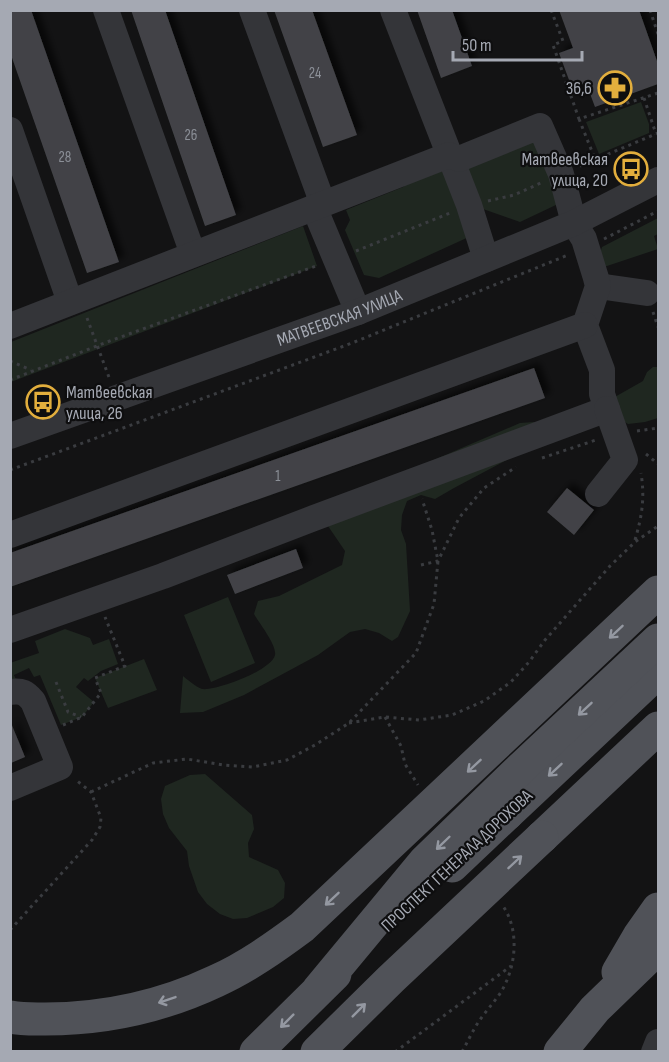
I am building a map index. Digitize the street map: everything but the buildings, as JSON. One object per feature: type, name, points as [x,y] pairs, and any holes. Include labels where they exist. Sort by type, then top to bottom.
[{"type":"main road","points":[[10,1017],[54,1019],[93,1017],[161,1003],[217,981],[270,950],[308,921],[658,592]]},
{"type":"main road","points":[[318,990],[425,861],[658,640]]},
{"type":"main road","name":"ПРОСПЕКТ ГЕНЕРАЛА ДОРОХОВА","points":[[256,1052],[318,990],[658,672]]},
{"type":"main road","points":[[317,1052],[399,971],[658,728]]},
{"type":"main road","points":[[595,1009],[658,909]]},
{"type":"main road","points":[[560,1052],[595,1009],[658,948]]},
{"type":"street","points":[[106,10],[192,254]]},
{"type":"street","points":[[252,10],[358,312]]},
{"type":"street","points":[[393,10],[469,206],[486,259]]},
{"type":"street","points":[[10,326],[77,307],[192,254],[449,155],[459,159],[540,126],[561,174],[574,223],[584,239],[598,286],[585,325],[602,370],[602,394],[625,460],[598,494]]},
{"type":"street","points":[[10,130],[77,307]]},
{"type":"street","name":"МАТВЕЕВСКАЯ УЛИЦА","points":[[10,436],[358,312],[574,223],[658,180]]},
{"type":"street","points":[[598,286],[647,293]]},
{"type":"street","points":[[10,535],[585,325]]},
{"type":"street","points":[[10,630],[163,576],[607,409]]},
{"type":"street","points":[[10,692],[20,690],[27,694],[33,702],[60,767],[10,788]]},
{"type":"street","points":[[654,1052],[658,1042]]},
{"type":"path","points":[[551,10],[563,41],[553,45],[595,160]]},
{"type":"path","points":[[650,10],[658,34]]},
{"type":"path","points":[[579,119],[658,93]]},
{"type":"path","points":[[644,98],[656,135]]},
{"type":"path","points":[[10,470],[351,343],[586,248],[658,211]]},
{"type":"path","points":[[77,307],[111,381]]},
{"type":"path","points":[[10,361],[32,371]]},
{"type":"path","points":[[124,417],[128,427]]},
{"type":"path","points":[[540,459],[616,435],[658,428]]},
{"type":"path","points":[[635,542],[644,501],[639,464]]},
{"type":"path","points":[[422,565],[438,561],[459,518],[484,488],[517,466]]},
{"type":"path","points":[[91,792],[153,763],[187,759],[253,767],[287,760],[349,723],[416,653],[434,604],[438,561],[432,530],[416,481]]},
{"type":"path","points":[[349,723],[385,717],[419,720],[452,715],[484,701],[511,682],[529,662],[544,639],[610,566],[635,542],[658,526]]},
{"type":"path","points":[[45,732],[82,717],[101,693],[95,678],[125,666],[98,599]]},
{"type":"path","points":[[56,682],[68,712],[82,717]]},
{"type":"path","points":[[385,717],[401,746],[405,764],[420,789]]},
{"type":"path","points":[[12,928],[92,840],[100,827],[101,818],[91,792],[60,767]]},
{"type":"path","points":[[462,1052],[476,1026],[502,990],[512,965],[515,935],[507,912]]},
{"type":"path","points":[[10,921],[12,928]]},
{"type":"path","points":[[395,1052],[512,965]]},
{"type":"shaded area","points":[[641,102],[649,124],[649,133],[599,154],[586,122]]},
{"type":"shaded area","points":[[525,133],[540,142],[558,204],[520,222],[483,209],[459,159]]},
{"type":"shaded area","points":[[430,163],[452,178],[471,236],[379,278],[364,275],[345,230],[350,220],[346,210],[403,187]]},
{"type":"shaded area","points":[[658,218],[658,234],[654,236],[658,249],[601,268],[599,256],[602,247]]},
{"type":"shaded area","points":[[303,226],[317,266],[11,382],[11,342]]},
{"type":"shaded area","points":[[653,367],[658,367],[658,418],[628,424],[617,417],[613,398],[643,381],[647,372]]},
{"type":"shaded area","points":[[534,422],[541,426],[522,452],[435,499],[421,495],[407,501],[402,515],[401,530],[406,544],[410,611],[398,637],[392,641],[379,633],[365,629],[350,632],[318,655],[244,695],[203,712],[180,713],[183,676],[202,689],[209,689],[255,673],[272,661],[275,651],[254,614],[258,601],[279,596],[342,565],[345,551],[328,526],[401,474],[520,423]]},
{"type":"shaded area","points":[[228,597],[255,663],[211,682],[184,615]]},
{"type":"shaded area","points":[[65,629],[90,638],[93,645],[109,639],[118,664],[101,671],[88,681],[84,678],[76,687],[94,702],[82,717],[61,725],[40,675],[34,677],[29,668],[14,675],[18,684],[11,687],[10,663],[39,653],[35,641]]},
{"type":"shaded area","points":[[144,659],[157,690],[108,708],[95,678]]},
{"type":"shaded area","points":[[205,774],[252,815],[254,829],[248,843],[249,857],[278,870],[285,883],[284,898],[273,907],[247,918],[233,919],[220,914],[207,904],[198,892],[189,866],[187,851],[169,828],[163,814],[161,799],[165,786],[190,775]]},
{"type":"place","name":"36,6","points":[[615,88]]},
{"type":"place","name":"Матвеевская улица, 20","points":[[631,169]]},
{"type":"place","name":"Матвеевская улица, 26","points":[[43,402]]}]
